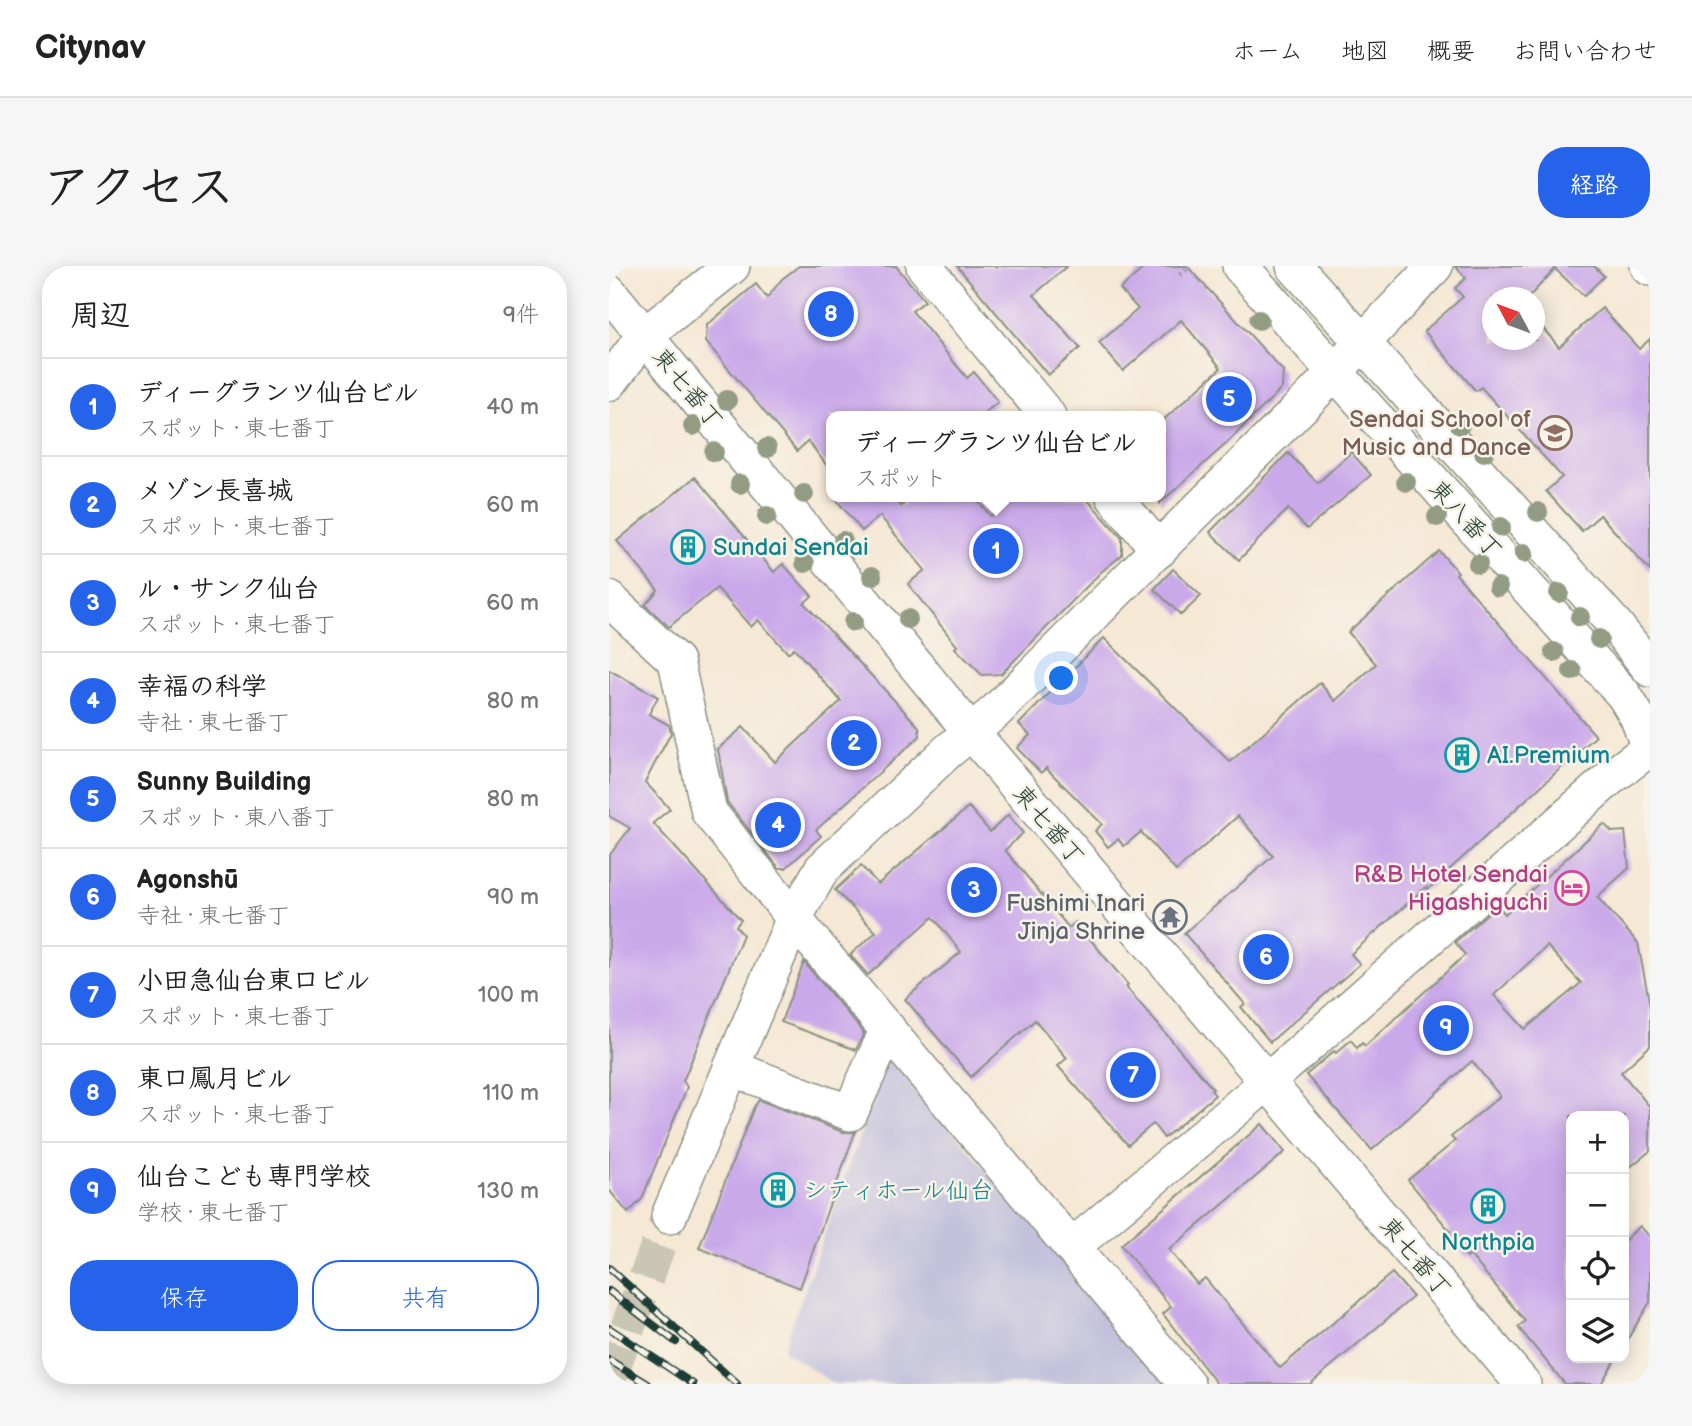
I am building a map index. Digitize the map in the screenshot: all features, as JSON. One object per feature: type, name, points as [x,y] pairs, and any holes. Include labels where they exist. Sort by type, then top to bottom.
[{"type":"street","points":[[609,383],[645,335],[732,266]]},
{"type":"street","points":[[924,266],[1044,411]]},
{"type":"street","name":"東八番丁","points":[[1240,266],[1334,372],[1637,700],[1638,718],[1650,749]]},
{"type":"street","name":"東八番丁","points":[[1294,266],[1644,654]]},
{"type":"street","points":[[669,1216],[794,918],[823,869],[996,711],[1159,550],[1435,266]]},
{"type":"street","name":"東七番丁","points":[[609,292],[971,732],[1523,1384]]},
{"type":"street","points":[[1118,502],[1159,550]]},
{"type":"street","points":[[609,599],[676,661],[709,812],[794,918],[1187,1384]]},
{"type":"street","points":[[1073,1246],[1267,1082],[1609,778],[1650,749]]},
{"type":"street","points":[[731,1068],[850,1113],[888,1029]]},
{"type":"path","points":[[1179,275],[1190,266]]},
{"type":"shaded area","points":[[888,1056],[1172,1384],[834,1384],[783,1350]]},
{"type":"building","points":[[799,266],[896,266],[925,301],[912,311],[967,378],[974,372],[998,402],[987,411],[826,411],[826,464],[808,441],[797,451],[706,342],[707,325],[756,284],[767,298],[782,279]]},
{"type":"building","points":[[957,266],[1067,266],[1034,295],[1080,348],[1048,375]]},
{"type":"building","points":[[1146,266],[1187,266],[1283,371],[1282,388],[1226,444],[1166,498],[1166,418],[1221,368],[1181,320],[1123,371],[1099,343],[1138,309],[1120,289]]},
{"type":"building","points":[[1455,266],[1594,266],[1604,276],[1584,296],[1555,269],[1538,287],[1482,287],[1482,350],[1545,350],[1545,331],[1559,347],[1602,308],[1639,349],[1650,339],[1650,571],[1600,515],[1582,531],[1546,491],[1562,477],[1481,387],[1476,391],[1424,331],[1463,297],[1455,288],[1466,278]]},
{"type":"building","points":[[1351,452],[1371,475],[1307,529],[1288,509],[1239,560],[1210,532],[1288,453],[1318,483]]},
{"type":"building","points":[[695,477],[774,572],[783,564],[812,596],[804,603],[919,727],[920,736],[816,830],[821,836],[786,868],[779,868],[727,802],[718,749],[743,727],[775,762],[841,701],[794,648],[788,653],[758,620],[751,627],[717,588],[669,627],[645,605],[658,590],[617,541]]},
{"type":"building","points":[[838,502],[898,502],[901,506],[906,502],[978,502],[991,516],[1009,502],[1090,502],[1122,538],[1122,555],[1101,572],[1001,674],[982,675],[955,648],[957,646],[908,584],[925,570],[880,516],[862,531]]},
{"type":"building","points":[[1439,551],[1596,736],[1428,889],[1426,887],[1351,954],[1360,964],[1270,1042],[1241,1007],[1245,1004],[1184,933],[1273,856],[1238,816],[1176,871],[1141,832],[1124,846],[1118,839],[1108,847],[1095,831],[1102,824],[1046,768],[1041,773],[1017,748],[1030,735],[1019,724],[1104,638],[1230,762],[1320,683],[1335,701],[1376,664],[1348,632]]},
{"type":"building","points":[[1173,569],[1201,596],[1181,615],[1154,589]]},
{"type":"building","points":[[609,670],[658,697],[649,714],[669,725],[671,733],[645,782],[670,809],[653,823],[741,920],[736,926],[743,935],[683,1081],[687,1087],[642,1199],[628,1213],[609,1190],[609,856],[630,828],[609,816]]},
{"type":"building","points":[[969,807],[990,832],[1008,815],[1023,833],[1005,850],[1069,928],[1076,922],[1128,985],[1126,987],[1213,1089],[1211,1090],[1215,1095],[1164,1138],[1153,1124],[1128,1145],[1058,1066],[1067,1058],[1035,1020],[971,1077],[905,999],[961,952],[933,917],[868,975],[850,955],[876,932],[835,890],[861,866],[878,884]]},
{"type":"building","points":[[1604,824],[1612,832],[1625,831],[1629,868],[1597,897],[1638,943],[1650,1006],[1650,1046],[1621,1072],[1650,1107],[1650,1151],[1629,1168],[1629,1111],[1566,1111],[1566,1363],[1613,1363],[1601,1384],[1565,1384],[1518,1327],[1525,1321],[1470,1255],[1467,1258],[1446,1234],[1450,1231],[1408,1180],[1455,1141],[1451,1137],[1500,1096],[1472,1061],[1372,1150],[1306,1075],[1351,1040],[1357,1048],[1362,1043],[1365,1046],[1465,955],[1455,942],[1497,905],[1505,914]],"holes":[[[1547,946],[1581,983],[1525,1029],[1494,995]]]},
{"type":"building","points":[[804,962],[864,1033],[856,1050],[781,1022]]},
{"type":"building","name":"シティホール仙台","points":[[759,1100],[843,1132],[855,1132],[800,1288],[699,1248]]},
{"type":"building","points":[[1262,1124],[1285,1152],[1169,1250],[1197,1284],[1205,1278],[1280,1368],[1392,1273],[1413,1297],[1310,1384],[1217,1384],[1163,1314],[1171,1307],[1121,1245]]},
{"type":"building","points":[[1640,1226],[1650,1237],[1650,1302],[1629,1337],[1629,1237]]},
{"type":"tunnel","points":[[609,1378],[669,1216]]},
{"type":"railway","points":[[609,1268],[737,1384]]},
{"type":"railway","points":[[609,1291],[676,1342]]},
{"type":"railway","points":[[609,1328],[693,1384]]},
{"type":"railway","points":[[609,1360],[648,1384]]},
{"type":"place","name":"東口鳳月ビル","points":[[831,314]]},
{"type":"place","name":"Sunny Building","points":[[1229,399]]},
{"type":"place","name":"Sendai School of Music and Dance","points":[[1555,433]]},
{"type":"place","name":"Sundai Sendai","points":[[688,547]]},
{"type":"place","name":"ディーグランツ仙台ビル","points":[[996,551]]},
{"type":"place","name":"メゾン長喜城","points":[[854,743]]},
{"type":"place","name":"AI.Premium","points":[[1462,755]]},
{"type":"place","name":"幸福の科学","points":[[778,825]]},
{"type":"place","name":"R&B Hotel Sendai Higashiguchi","points":[[1572,888]]},
{"type":"place","name":"ル・サンク仙台","points":[[974,890]]},
{"type":"place","name":"Fushimi Inari Jinja Shrine","points":[[1170,917]]},
{"type":"place","name":"Agonshū","points":[[1266,957]]},
{"type":"place","name":"仙台こども専門学校","points":[[1446,1028]]},
{"type":"place","name":"小田急仙台東口ビル","points":[[1133,1075]]},
{"type":"place","name":"シティホール仙台","points":[[778,1190]]},
{"type":"place","name":"Northpia","points":[[1488,1206]]}]
